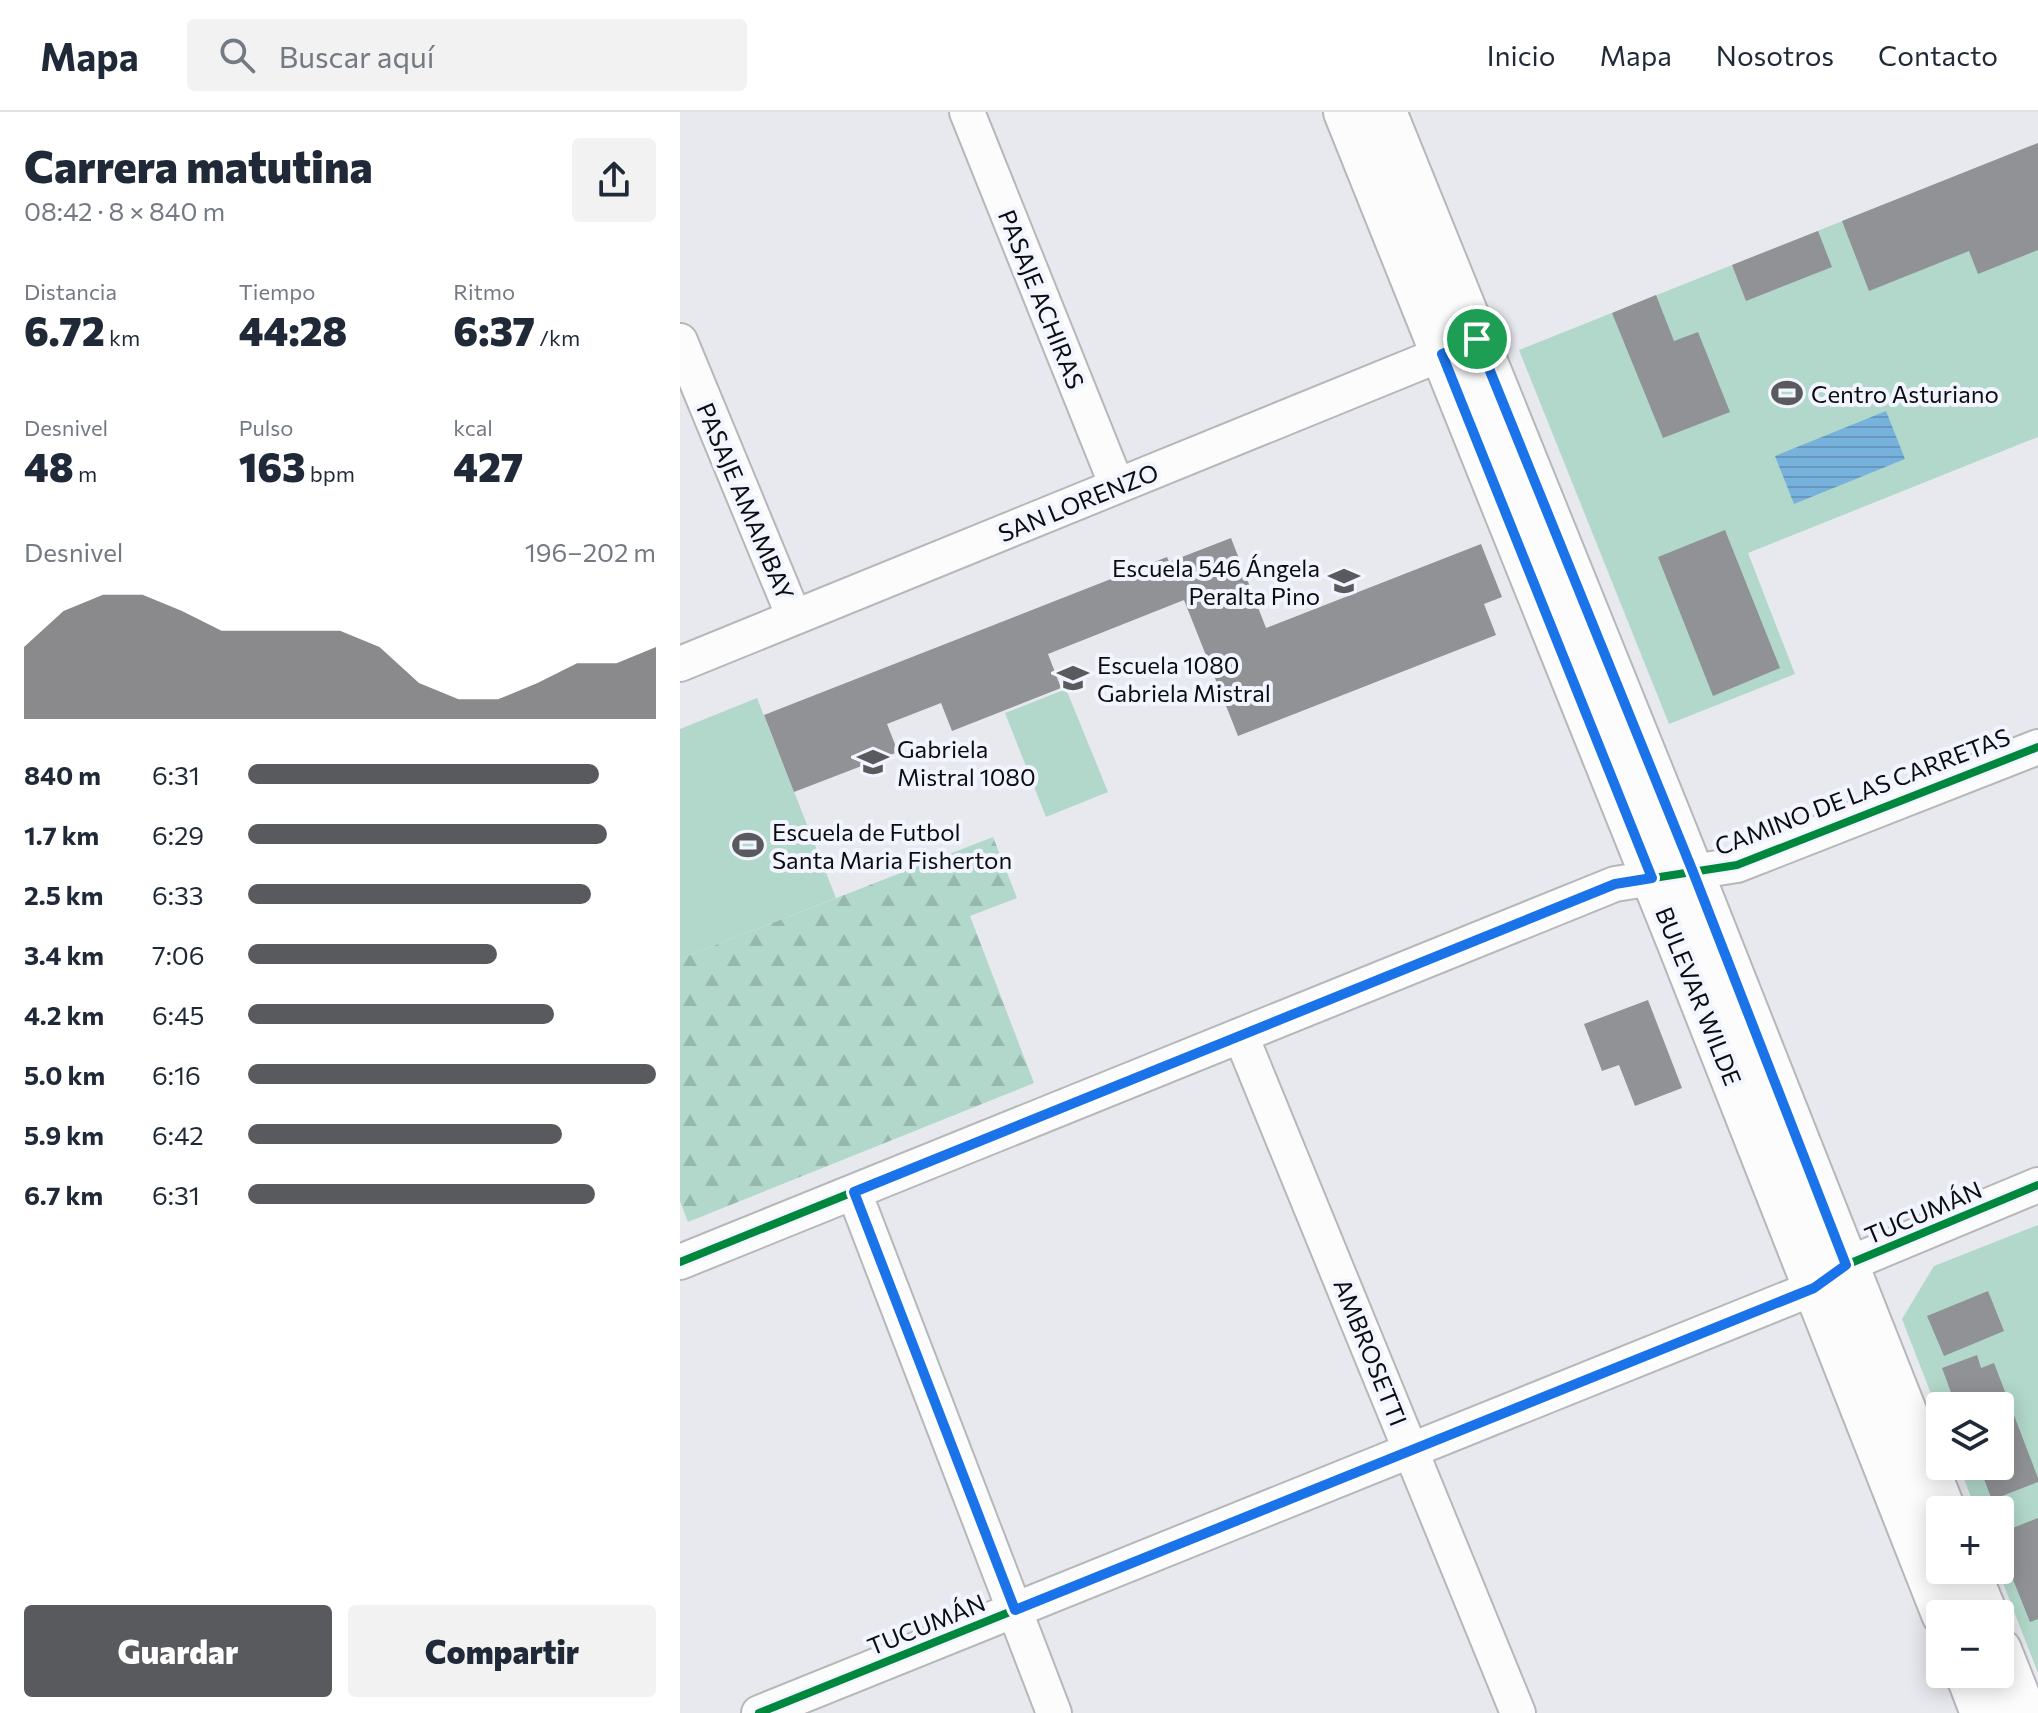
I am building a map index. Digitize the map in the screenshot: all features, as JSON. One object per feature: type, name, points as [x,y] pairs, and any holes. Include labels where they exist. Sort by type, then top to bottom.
[{"type":"main road","name":"BULEVAR WILDE","points":[[1345,112],[1459,347],[1693,872],[1938,1600]]},
{"type":"main road","name":"BULEVAR WILDE","points":[[1385,112],[1459,347],[1652,878],[1830,1277],[1937,1496]]},
{"type":"main road","points":[[2014,1685],[2025,1713]]},
{"type":"main road","points":[[1972,1688],[1982,1713]]},
{"type":"street","name":"PASAJE ACHIRAS","points":[[967,112],[1117,486]]},
{"type":"street","name":"PASAJE AMAMBAY","points":[[680,341],[794,617]]},
{"type":"street","name":"SAN LORENZO","points":[[680,664],[1459,347]]},
{"type":"street","name":"CAMINO DE LAS CARRETAS","points":[[680,1262],[1615,884],[1737,865],[2038,747]]},
{"type":"street","name":"AMBROSETTI","points":[[1241,1036],[1518,1713]]},
{"type":"street","name":"TUCUMÁN","points":[[759,1713],[1411,1451],[1830,1277],[2038,1185]]},
{"type":"street","points":[[854,1192],[1054,1713]]},
{"type":"green space","name":"Centro Asturiano","points":[[2038,143],[2038,437],[1748,553],[1795,674],[1669,724],[1519,350]]},
{"type":"green space","points":[[1066,689],[1108,792],[1046,817],[1005,713]]},
{"type":"green space","name":"Escuela de Futbol Santa Maria Fisherton","points":[[757,698],[836,898],[680,959],[680,729]]},
{"type":"green space","points":[[993,837],[1017,898],[970,916],[1034,1083],[688,1222],[680,1201],[680,959]]},
{"type":"green space","points":[[2038,1225],[2038,1673],[2014,1611],[2014,1600],[2010,1600],[2003,1584],[2014,1584],[2014,1496],[1971,1496],[1964,1480],[2014,1480],[2014,1392],[1930,1392],[1902,1319],[1934,1266]]},
{"type":"water","points":[[1886,411],[1905,459],[1794,504],[1775,456]]},
{"type":"building","points":[[2038,143],[2038,250],[1978,274],[1969,251],[1869,291],[1842,221]]},
{"type":"building","points":[[1818,231],[1832,267],[1746,301],[1732,265]]},
{"type":"building","points":[[1656,295],[1674,341],[1698,332],[1730,412],[1663,438],[1612,313]]},
{"type":"building","points":[[1725,530],[1780,668],[1713,696],[1658,557]]},
{"type":"building","points":[[1231,538],[1266,628],[1481,544],[1502,597],[1484,604],[1496,635],[1238,736],[1184,600],[1048,654],[1061,688],[952,731],[941,703],[887,724],[898,752],[794,792],[764,715],[1167,557],[1169,562]]},
{"type":"building","points":[[1648,1000],[1682,1088],[1635,1106],[1619,1065],[1602,1071],[1584,1024]]},
{"type":"building","points":[[1988,1291],[2004,1331],[1944,1356],[1927,1316]]},
{"type":"building","points":[[1977,1355],[1981,1368],[1994,1363],[2005,1392],[1951,1392],[1942,1368]]},
{"type":"building","points":[[2014,1415],[2038,1482],[2002,1496],[1990,1496],[1984,1480],[2014,1480]]},
{"type":"building","points":[[2038,1518],[2038,1619],[2030,1622],[2014,1582],[2014,1527]]},
{"type":"cycle path","points":[[680,1262],[1615,884],[1737,865],[2038,747]]},
{"type":"cycle path","points":[[759,1713],[1814,1288],[1846,1265],[2038,1185]]},
{"type":"place","name":"Centro Asturiano","points":[[1787,393]]},
{"type":"place","name":"Escuela 546 Ángela Peralta Pino","points":[[1344,581]]},
{"type":"place","name":"Escuela 1080 Gabriela Mistral","points":[[1073,678]]},
{"type":"place","name":"Gabriela Mistral 1080","points":[[873,762]]},
{"type":"place","name":"Escuela de Futbol Santa Maria Fisherton","points":[[748,845]]},
{"type":"route","points":[[1477,339],[1693,872],[1846,1265],[1814,1288],[1015,1610],[854,1192],[1615,884],[1652,878],[1442,354],[1477,339]]}]
